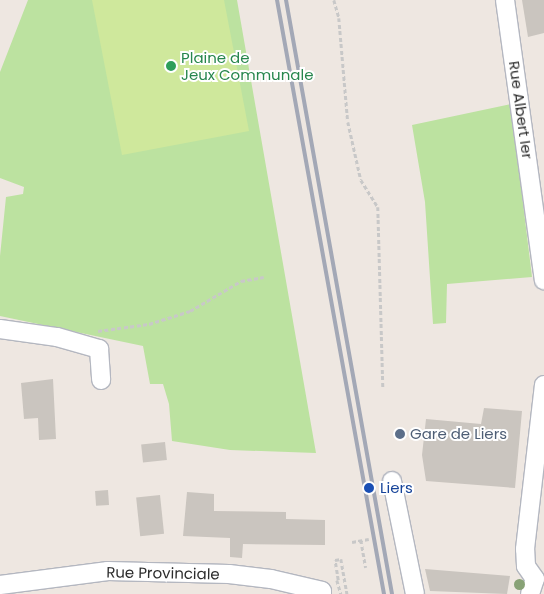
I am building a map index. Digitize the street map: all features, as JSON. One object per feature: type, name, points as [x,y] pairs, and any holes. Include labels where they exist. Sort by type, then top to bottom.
[{"type":"street","name":"Rue Albert Ier","points":[[505,0],[542,237],[544,280]]},
{"type":"street","points":[[0,329],[57,337],[99,349],[101,380]]},
{"type":"street","points":[[536,584],[526,566],[525,549],[544,385]]},
{"type":"street","points":[[392,481],[416,594]]},
{"type":"street","name":"Rue Provinciale","points":[[0,585],[108,571],[229,574],[271,579],[322,591],[322,594]]},
{"type":"path","points":[[334,0],[339,18],[348,122],[361,180],[378,207],[383,387]]},
{"type":"path","points":[[94,332],[149,324],[190,311],[241,281],[264,277]]},
{"type":"path","points":[[352,542],[369,539]]},
{"type":"path","points":[[361,540],[366,568]]},
{"type":"path","points":[[338,580],[335,560],[340,559],[347,594]]},
{"type":"green space","points":[[28,0],[237,0],[316,453],[230,450],[172,441],[169,404],[163,384],[150,384],[143,346],[0,316],[0,256],[6,197],[23,194],[24,187],[0,178],[0,72]]},
{"type":"green space","name":"Plaine de Jeux Communale","points":[[92,0],[224,0],[249,131],[122,155]]},
{"type":"green space","points":[[511,104],[532,277],[447,284],[446,323],[433,324],[425,202],[412,125]]},
{"type":"building","points":[[522,0],[544,0],[544,33],[528,37]]},
{"type":"building","points":[[53,379],[56,439],[39,440],[38,418],[24,419],[21,383]]},
{"type":"building","points":[[484,408],[522,411],[515,488],[426,481],[422,455],[426,419],[481,424]]},
{"type":"building","points":[[165,442],[167,460],[143,462],[141,445]]},
{"type":"building","points":[[108,490],[109,505],[96,506],[95,491]]},
{"type":"building","points":[[187,492],[214,494],[214,511],[286,512],[286,519],[325,520],[325,545],[243,544],[242,558],[230,557],[230,538],[183,536]]},
{"type":"building","points":[[160,495],[164,534],[140,536],[136,498]]},
{"type":"building","points":[[425,569],[510,576],[507,594],[430,591]]},
{"type":"railway","points":[[277,0],[384,594]]},
{"type":"railway","points":[[286,0],[392,594]]},
{"type":"place","name":"Plaine de Jeux Communale","points":[[171,66]]},
{"type":"place","name":"Gare de Liers","points":[[400,434]]},
{"type":"place","name":"Liers","points":[[369,488]]}]
